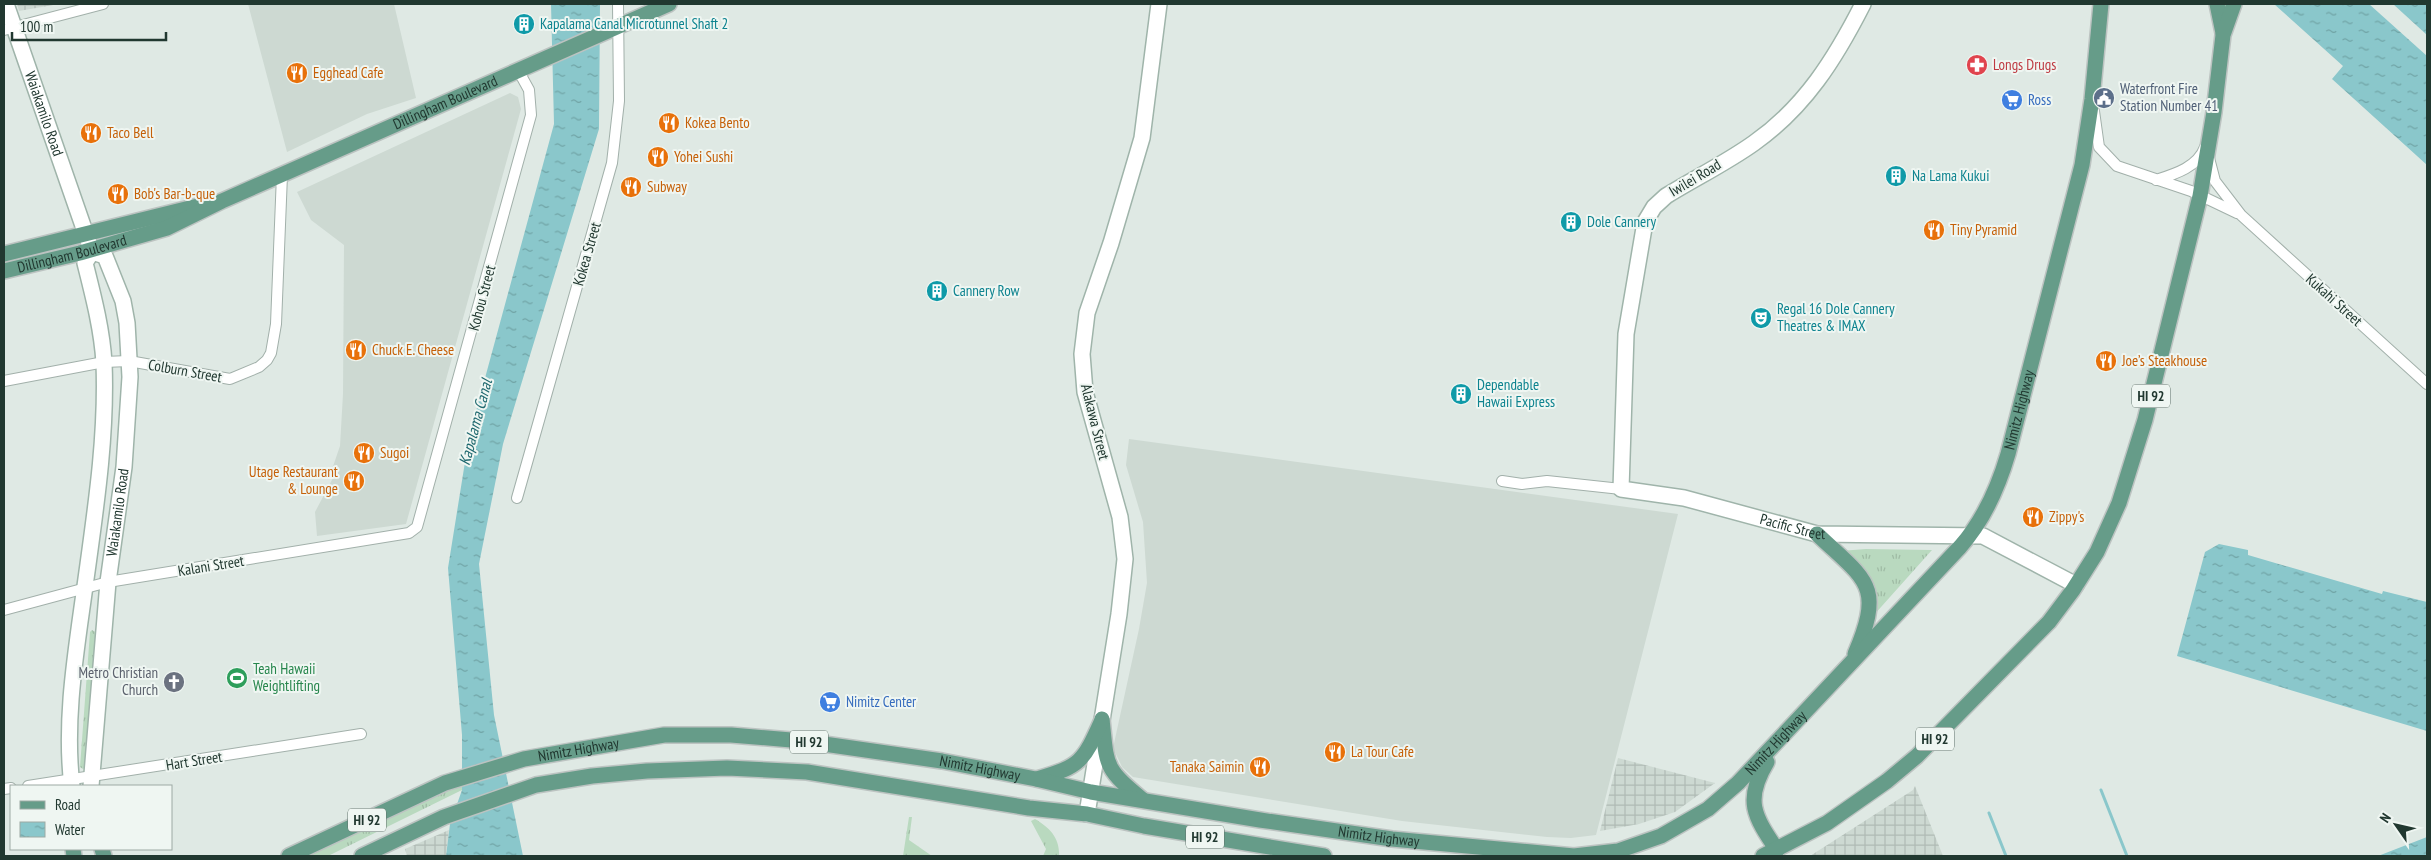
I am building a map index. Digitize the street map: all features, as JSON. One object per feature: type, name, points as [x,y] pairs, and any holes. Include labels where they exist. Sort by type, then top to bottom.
[{"type":"main road","name":"Waiakamilo Road","points":[[6,4],[10,28],[92,251],[105,256],[123,300],[127,323],[130,400],[124,467],[108,582],[91,782]]},
{"type":"main road","name":"Dillingham Boulevard","points":[[4,271],[92,251],[167,228],[222,201],[669,4]]},
{"type":"main road","name":"Alakawa Street","points":[[1087,814],[1119,614],[1125,559],[1120,517],[1085,392],[1082,354],[1088,313],[1142,138],[1160,4]]},
{"type":"main road","name":"Iwilei Road","points":[[1621,489],[1626,328],[1644,222],[1654,207],[1666,196],[1752,144],[1799,104],[1833,59],[1863,4]]},
{"type":"main road","name":"Nimitz Highway","points":[[289,856],[445,783],[524,759],[644,737],[731,735],[802,741],[942,762],[1036,779],[1091,792],[1392,839],[1574,856],[1618,850],[1661,836],[1700,815],[1738,782],[1851,665],[1970,535],[1983,516],[2005,463],[2082,165],[2092,99],[2101,4]]},
{"type":"main road","points":[[2099,30],[2108,4]]},
{"type":"main road","points":[[2217,4],[2223,35]]},
{"type":"main road","name":"HI 92","points":[[1770,853],[1839,815],[1917,756],[2035,636],[2076,585],[2108,531],[2145,420],[2200,196],[2208,155],[2223,35],[2234,4]]},
{"type":"main road","name":"Dillingham Boulevard","points":[[4,254],[222,201]]},
{"type":"main road","name":"Waiakamilo Road","points":[[72,783],[68,750],[78,636],[103,433],[104,362],[98,317],[84,262],[92,251]]},
{"type":"main road","name":"Pacific Street","points":[[1621,489],[1684,498],[1817,534],[1983,536],[2076,585]]},
{"type":"main road","points":[[1817,534],[1853,566],[1868,591],[1870,606],[1867,627],[1851,665]]},
{"type":"main road","points":[[1036,779],[1075,766],[1088,752],[1102,719]]},
{"type":"main road","points":[[1102,719],[1107,762],[1116,777],[1144,801]]},
{"type":"main road","points":[[1770,853],[1753,800],[1758,777],[1780,739]]},
{"type":"main road","name":"Nimitz Highway","points":[[362,856],[444,817],[536,785],[592,776],[646,771],[727,768],[807,772],[1029,808],[1087,814],[1144,826],[1324,856]]},
{"type":"street","points":[[10,28],[103,4]]},
{"type":"street","name":"Kokea Street","points":[[518,498],[612,163],[619,101],[618,4]]},
{"type":"street","name":"Kohou Street","points":[[418,527],[531,115],[529,90],[518,70]]},
{"type":"street","name":"Kukahi Street","points":[[2092,99],[2097,126],[2096,139],[2104,154],[2117,166],[2200,196],[2241,215]]},
{"type":"street","points":[[2156,180],[2181,171],[2193,163],[2204,151],[2211,131]]},
{"type":"street","name":"Kukahi Street","points":[[2208,155],[2215,181],[2241,215],[2427,384]]},
{"type":"street","name":"Colburn Street","points":[[4,381],[104,362],[129,361],[230,379],[249,373],[267,360],[274,344],[276,324],[282,176]]},
{"type":"street","name":"Pacific Street","points":[[1502,481],[1522,484],[1547,481],[1621,489]]},
{"type":"street","name":"Kalani Street","points":[[4,610],[108,582],[409,534],[418,527]]},
{"type":"street","name":"Hart Street","points":[[43,785],[91,782],[110,773],[179,764],[361,734]]},
{"type":"shaded area","points":[[17,4],[59,4],[19,11]]},
{"type":"shaded area","points":[[248,4],[394,4],[416,98],[367,114],[287,152]]},
{"type":"shaded area","points":[[510,93],[518,97],[521,109],[406,524],[317,536],[315,512],[333,478],[330,475],[340,446],[343,394],[344,245],[311,220],[297,192]]},
{"type":"shaded area","points":[[1129,439],[1678,514],[1596,835],[1571,838],[1547,837],[1402,821],[1133,777],[1122,767],[1113,748],[1147,583],[1143,522],[1126,465]]},
{"type":"shaded area","points":[[1618,758],[1715,783],[1675,812],[1639,824],[1600,831]]},
{"type":"shaded area","points":[[1915,786],[1943,856],[1810,856],[1913,790]]},
{"type":"shaded area","points":[[449,830],[446,856],[407,856],[405,849]]},
{"type":"green space","points":[[1866,549],[1932,550],[1873,616],[1840,551]]},
{"type":"green space","points":[[92,630],[97,633],[87,766],[83,769],[80,767],[90,632]]},
{"type":"green space","points":[[462,777],[462,790],[328,856],[298,856]]},
{"type":"green space","points":[[909,817],[912,817],[909,840],[932,856],[903,856]]},
{"type":"green space","points":[[1035,819],[1053,834],[1058,844],[1059,856],[1043,856],[1046,849],[1031,821]]},
{"type":"water","name":"Kapalama Canal","points":[[551,4],[600,4],[599,129],[503,444],[479,564],[494,715],[523,856],[446,856],[450,824],[462,790],[462,735],[448,568],[469,437],[554,124]]},
{"type":"water","points":[[2274,4],[2427,4],[2427,165],[2332,79],[2343,66]]},
{"type":"water","points":[[2219,544],[2248,550],[2248,555],[2382,594],[2383,591],[2427,602],[2427,731],[2177,656],[2205,552]]},
{"type":"water","points":[[2427,837],[2427,856],[2378,856]]},
{"type":"pier","points":[[2369,4],[2393,4],[2427,35],[2427,56]]},
{"type":"waterway","points":[[2101,790],[2127,856]]},
{"type":"waterway","points":[[1989,813],[2006,856]]},
{"type":"place","name":"Kapalama Canal Microtunnel Shaft 2","points":[[524,24]]},
{"type":"place","name":"Longs Drugs","points":[[1977,65]]},
{"type":"place","name":"Egghead Cafe","points":[[297,73]]},
{"type":"place","name":"Waterfront Fire Station Number 41","points":[[2104,98]]},
{"type":"place","name":"Ross","points":[[2012,100]]},
{"type":"place","name":"Kokea Bento","points":[[669,123]]},
{"type":"place","name":"Taco Bell","points":[[91,133]]},
{"type":"place","name":"Yohei Sushi","points":[[658,157]]},
{"type":"place","name":"Na Lama Kukui","points":[[1896,176]]},
{"type":"place","name":"Subway","points":[[631,187]]},
{"type":"place","name":"Bob's Bar-b-que","points":[[118,194]]},
{"type":"place","name":"Dole Cannery","points":[[1571,222]]},
{"type":"place","name":"Tiny Pyramid","points":[[1934,230]]},
{"type":"place","name":"Cannery Row","points":[[937,291]]},
{"type":"place","name":"Regal 16 Dole Cannery Theatres & IMAX","points":[[1761,318]]},
{"type":"place","name":"Chuck E. Cheese","points":[[356,350]]},
{"type":"place","name":"Joe’s Steakhouse","points":[[2106,361]]},
{"type":"place","name":"Dependable Hawaii Express","points":[[1461,394]]},
{"type":"place","name":"Sugoi","points":[[364,453]]},
{"type":"place","name":"Utage Restaurant & Lounge","points":[[354,481]]},
{"type":"place","name":"Zippy's","points":[[2033,517]]},
{"type":"place","name":"Teah Hawaii Weightlifting","points":[[237,678]]},
{"type":"place","name":"Metro Christian Church","points":[[174,682]]},
{"type":"place","name":"Nimitz Center","points":[[830,702]]},
{"type":"place","name":"La Tour Cafe","points":[[1335,752]]},
{"type":"place","name":"Tanaka Saimin","points":[[1260,767]]}]
